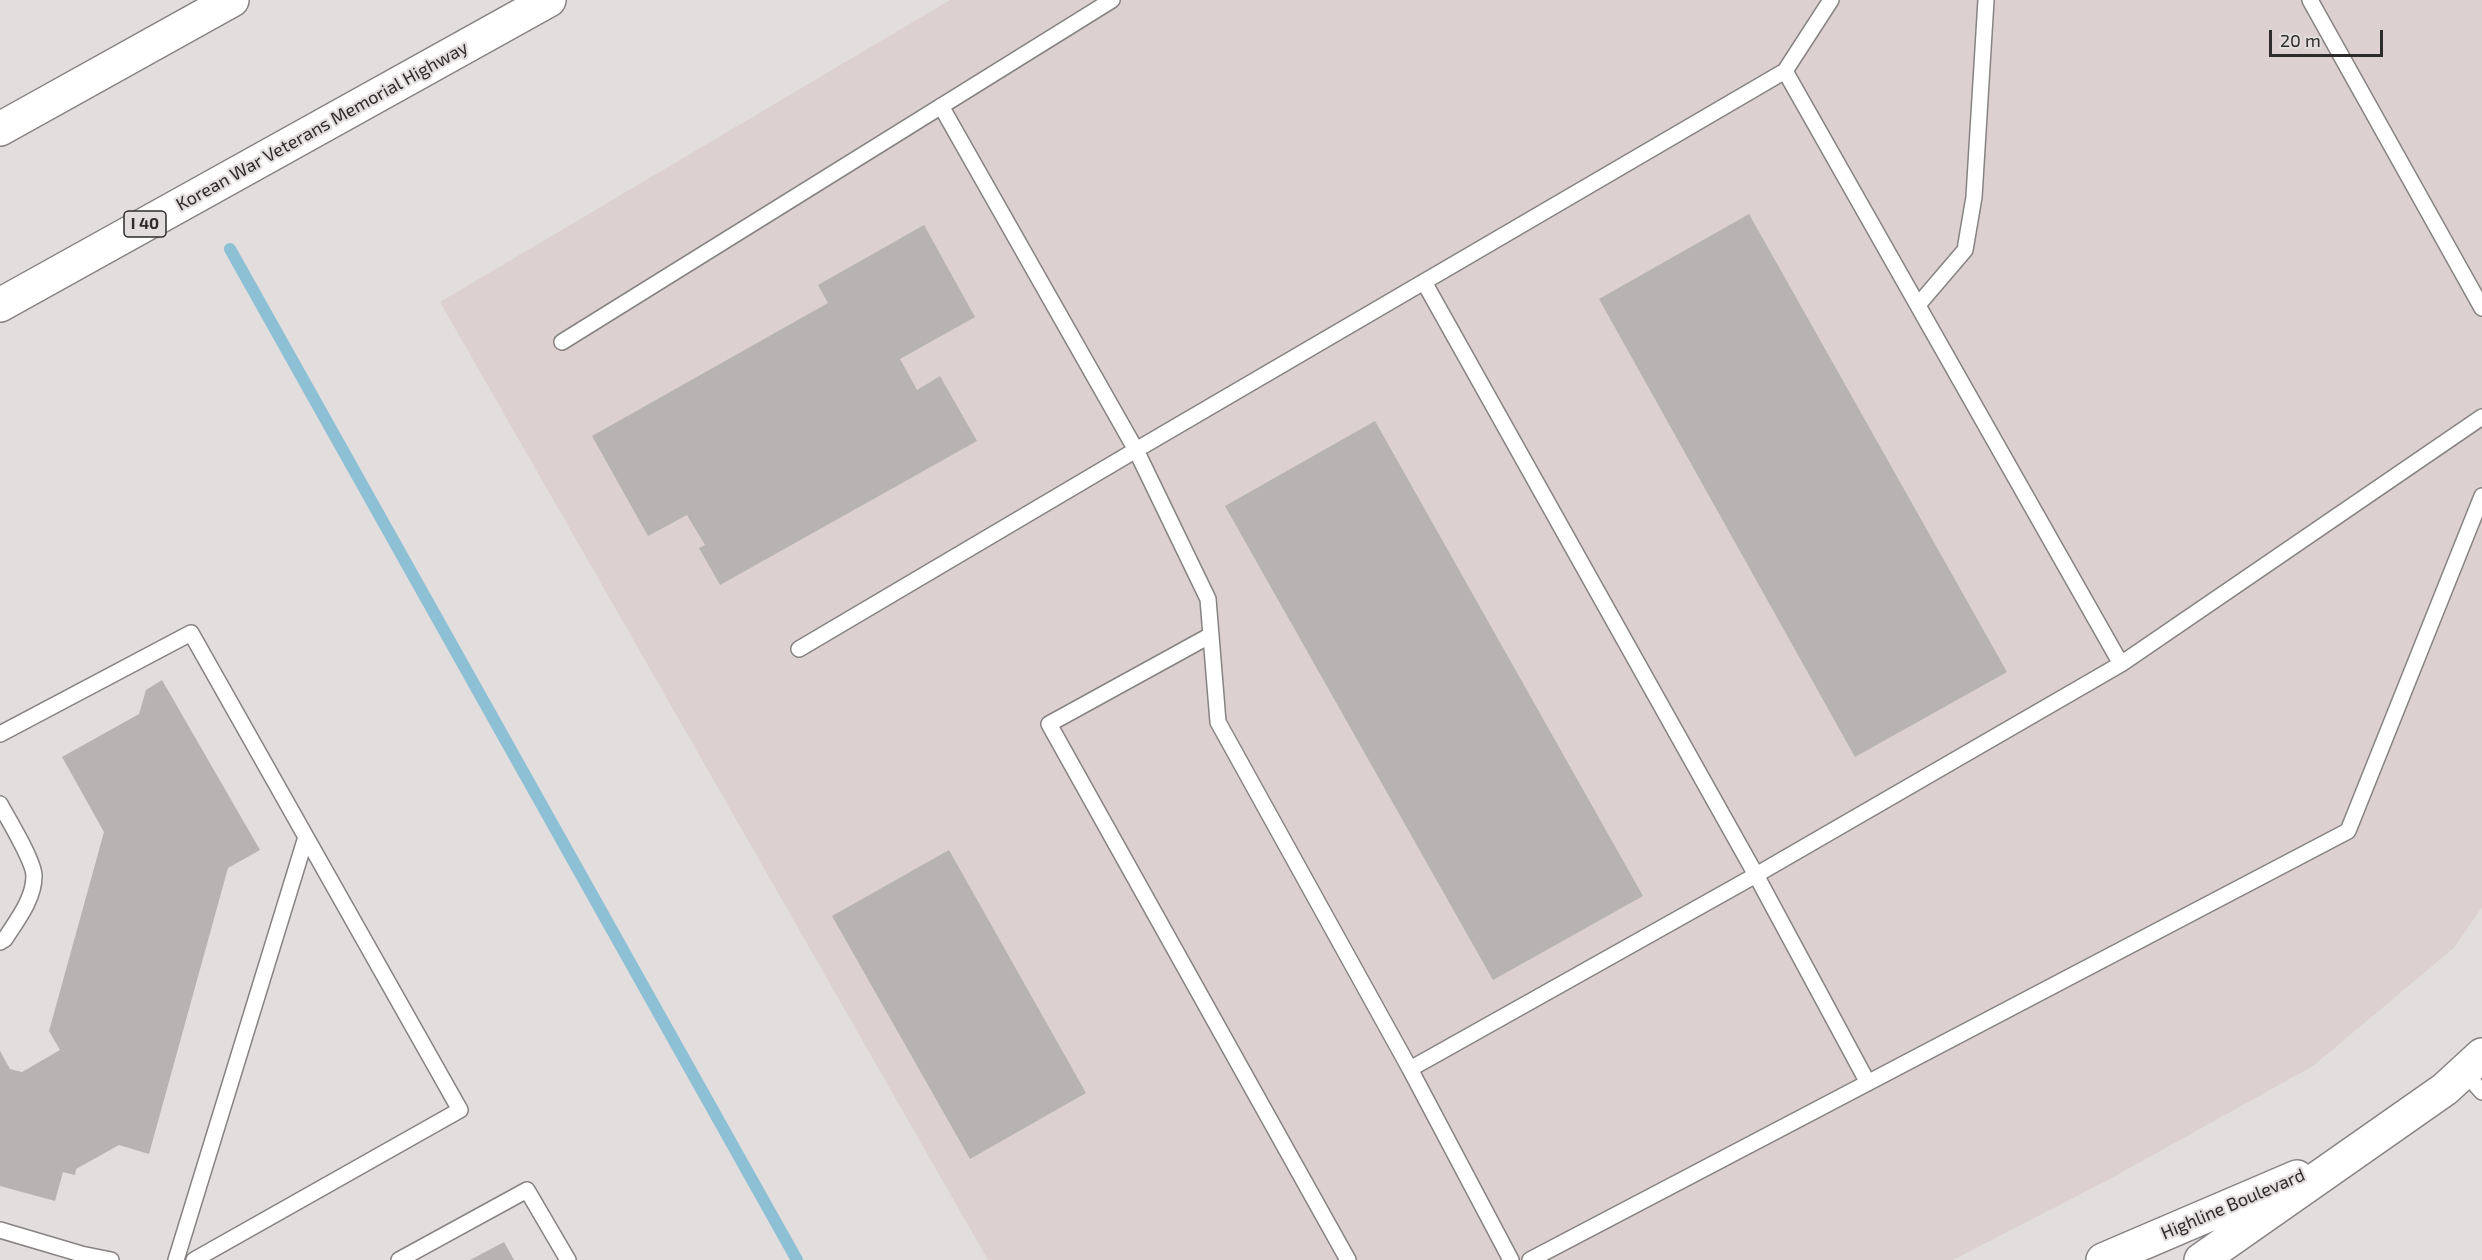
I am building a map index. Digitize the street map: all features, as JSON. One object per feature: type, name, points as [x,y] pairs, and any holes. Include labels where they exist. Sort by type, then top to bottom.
[{"type":"main road","points":[[0,129],[232,0]]},
{"type":"main road","name":"Korean War Veterans Memorial Highway","points":[[0,305],[549,0]]},
{"type":"main road","name":"Highline Boulevard","points":[[2201,1260],[2445,1089],[2476,1073]]},
{"type":"main road","name":"Highline Boulevard","points":[[2103,1260],[2362,1149]]},
{"type":"lane","points":[[562,342],[1112,0]]},
{"type":"lane","points":[[799,650],[1136,450],[1785,71],[1831,0]]},
{"type":"lane","points":[[1918,304],[1965,250],[1974,197],[1986,0]]},
{"type":"lane","points":[[2310,0],[2482,308]]},
{"type":"lane","points":[[1785,71],[2121,664]]},
{"type":"lane","points":[[941,106],[1136,450],[1208,599],[1218,722],[1410,1070],[1511,1260]]},
{"type":"lane","points":[[1424,282],[1756,875],[1868,1083]]},
{"type":"lane","points":[[1410,1070],[1756,875],[2121,664],[2482,417]]},
{"type":"lane","points":[[1530,1260],[2348,831],[2482,496]]},
{"type":"lane","points":[[0,734],[191,633],[460,1110],[194,1260]]},
{"type":"lane","points":[[1211,635],[1049,724],[1348,1260]]},
{"type":"lane","points":[[0,804],[21,842],[35,875],[26,907],[5,939],[0,942]]},
{"type":"lane","points":[[176,1260],[306,837]]},
{"type":"lane","points":[[399,1260],[528,1190],[568,1260]]},
{"type":"lane","points":[[0,1230],[81,1254],[111,1260]]},
{"type":"shaded area","points":[[950,0],[2482,0],[2482,907],[2454,948],[2313,1066],[2108,1180],[1953,1260],[988,1260],[440,302]]},
{"type":"building","points":[[1749,214],[2007,672],[1855,757],[1599,299]]},
{"type":"building","points":[[924,225],[975,317],[900,359],[917,390],[940,376],[977,441],[720,585],[699,548],[705,545],[687,515],[648,536],[592,436],[828,303],[818,285]]},
{"type":"building","points":[[1375,421],[1643,896],[1493,980],[1225,506]]},
{"type":"building","points":[[162,680],[260,850],[228,868],[149,1154],[119,1145],[76,1169],[75,1175],[63,1172],[55,1201],[0,1186],[0,1051],[10,1069],[22,1072],[60,1050],[49,1031],[104,832],[62,757],[139,714],[146,690]]},
{"type":"building","points":[[949,850],[1086,1093],[970,1159],[832,916]]},
{"type":"building","points":[[504,1242],[514,1260],[470,1260]]},
{"type":"waterway","points":[[230,249],[797,1260]]}]
